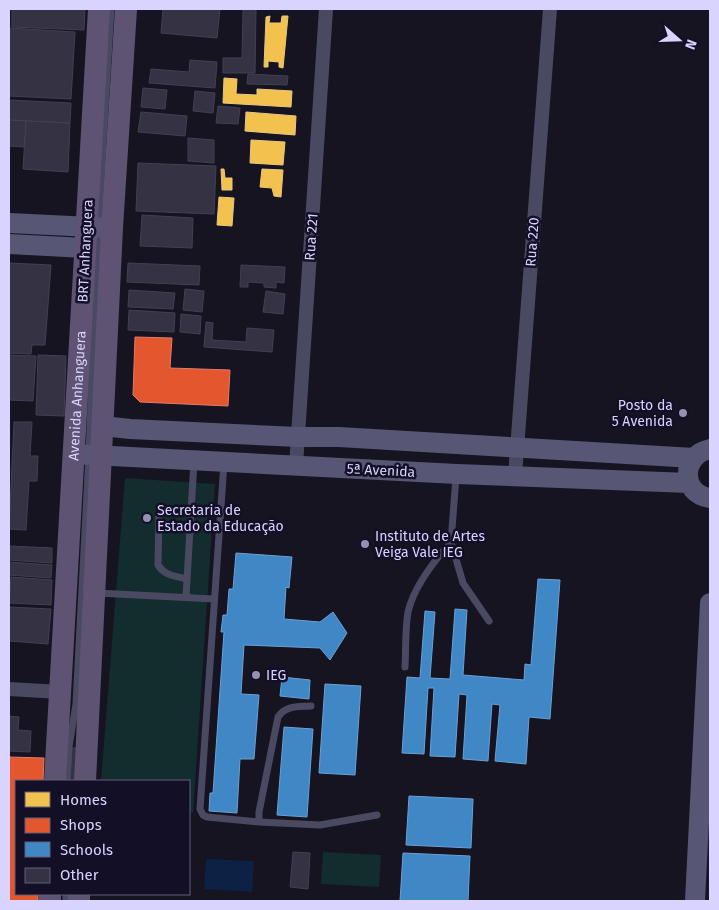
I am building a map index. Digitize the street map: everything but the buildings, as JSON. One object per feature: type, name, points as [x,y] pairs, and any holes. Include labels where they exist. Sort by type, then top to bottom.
[{"type":"main road","name":"Avenida Anhanguera","points":[[55,780],[68,698],[88,455],[100,9]]},
{"type":"main road","name":"Avenida Anhanguera","points":[[85,780],[94,593],[88,455],[103,426],[95,233],[126,9]]},
{"type":"main road","points":[[9,224],[95,233]]},
{"type":"main road","points":[[9,244],[95,233]]},
{"type":"main road","points":[[103,426],[298,437],[340,437],[516,448],[702,453]]},
{"type":"main road","points":[[702,453],[688,470],[690,483],[699,495],[710,498]]},
{"type":"main road","name":"5ª Avenida","points":[[88,455],[457,474],[690,483]]},
{"type":"main road","points":[[695,901],[709,653],[710,603]]},
{"type":"street","name":"Rua 221","points":[[296,466],[326,9]]},
{"type":"street","name":"Rua 220","points":[[515,476],[550,9]]},
{"type":"street","points":[[9,689],[68,698]]},
{"type":"lane","name":"BRT Anhanguera","points":[[95,233],[111,9]]},
{"type":"lane","points":[[186,598],[194,461]]},
{"type":"lane","points":[[224,462],[200,809],[203,815],[207,817],[320,825],[377,816]]},
{"type":"lane","points":[[457,474],[451,542],[463,583],[489,621]]},
{"type":"lane","points":[[159,515],[158,565],[168,575],[186,579]]},
{"type":"lane","points":[[405,667],[408,613],[412,600],[437,558],[451,542]]},
{"type":"lane","points":[[94,593],[214,598]]},
{"type":"lane","points":[[67,780],[69,747],[68,698]]},
{"type":"lane","points":[[68,698],[82,748],[79,780]]},
{"type":"lane","points":[[259,822],[259,812],[278,716],[282,710],[288,708],[311,706]]},
{"type":"green space","points":[[125,478],[215,484],[193,813],[190,812],[190,780],[101,780]]},
{"type":"green space","points":[[323,852],[381,855],[379,887],[321,884]]},
{"type":"water","points":[[206,859],[254,861],[252,892],[204,889]]},
{"type":"place","name":"Posto da 5 Avenida","points":[[683,413]]},
{"type":"place","name":"Secretaria de Estado da Educação","points":[[147,518]]},
{"type":"place","name":"Instituto de Artes Veiga Vale IEG","points":[[365,544]]},
{"type":"place","name":"IEG","points":[[256,675]]}]
